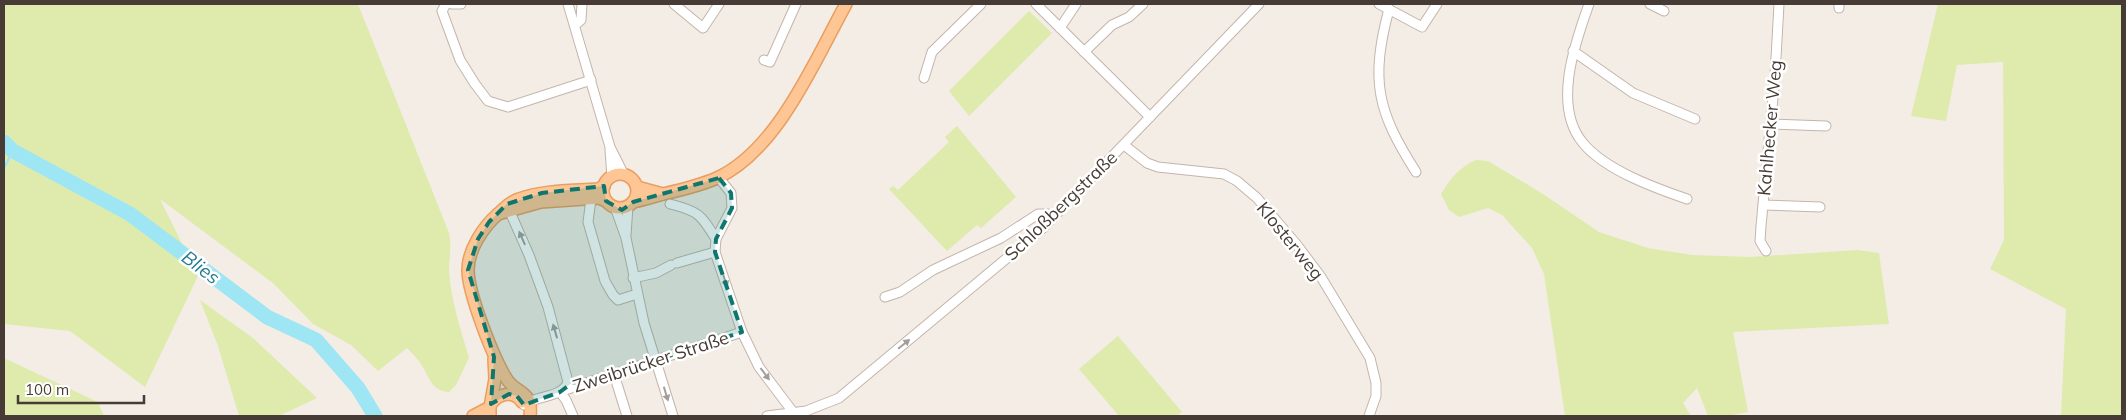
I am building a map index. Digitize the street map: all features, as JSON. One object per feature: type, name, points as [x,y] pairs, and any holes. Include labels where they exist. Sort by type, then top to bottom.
[{"type":"main road","points":[[509,208],[541,202],[599,198],[611,204],[630,204],[663,194],[676,193],[718,178],[750,156],[775,129],[846,4]]},
{"type":"main road","points":[[527,412],[523,392],[508,381],[494,357],[474,297],[468,270],[478,238],[489,222],[519,199],[542,193],[598,189],[618,176],[632,179],[636,187],[636,197],[630,204]]},
{"type":"main road","points":[[604,186],[604,196],[611,204]]},
{"type":"main road","points":[[636,187],[663,194]]},
{"type":"main road","points":[[490,409],[494,379],[494,357]]},
{"type":"main road","points":[[473,416],[490,409],[500,396],[509,394],[517,396],[527,412]]},
{"type":"street","points":[[446,4],[442,11],[460,60],[474,84],[488,101],[508,107],[590,80]]},
{"type":"street","points":[[452,4],[460,4]]},
{"type":"street","points":[[568,4],[576,25],[618,176]]},
{"type":"street","points":[[576,25],[581,20],[582,4]]},
{"type":"street","points":[[674,4],[703,28],[719,4]]},
{"type":"street","points":[[764,60],[770,62],[796,4]]},
{"type":"street","points":[[924,78],[932,52],[981,4]]},
{"type":"street","points":[[1036,4],[1150,118]]},
{"type":"street","points":[[1060,28],[1076,4]]},
{"type":"street","points":[[1084,52],[1112,25],[1129,17],[1143,4]]},
{"type":"street","name":"Schloßbergstraße","points":[[767,416],[806,411],[831,402],[848,391],[1003,262],[1053,218],[1259,4]]},
{"type":"street","points":[[1379,4],[1422,27],[1436,4]]},
{"type":"street","points":[[1588,4],[1573,50],[1568,89],[1571,121],[1582,142],[1596,156],[1617,169],[1687,199]]},
{"type":"street","points":[[1650,4],[1664,11]]},
{"type":"street","name":"Kahlhecker Weg","points":[[1766,251],[1760,241],[1771,124],[1779,4]]},
{"type":"street","points":[[1389,9],[1381,46],[1379,68],[1381,101],[1390,128],[1416,172]]},
{"type":"street","points":[[1573,50],[1633,93],[1695,119]]},
{"type":"street","points":[[1771,124],[1826,126]]},
{"type":"street","name":"Klosterweg","points":[[1124,145],[1147,162],[1158,167],[1224,174],[1237,181],[1257,198],[1321,277],[1370,358],[1376,383],[1376,396],[1369,416]]},
{"type":"street","points":[[718,178],[731,193],[732,208],[716,239],[715,252],[742,332],[759,367],[793,412]]},
{"type":"street","points":[[591,199],[588,224],[605,281],[612,295],[618,300],[637,294]]},
{"type":"street","points":[[611,204],[626,238],[637,294],[673,416]]},
{"type":"street","points":[[626,238],[630,204]]},
{"type":"street","points":[[670,204],[691,209],[698,214],[716,239]]},
{"type":"street","points":[[1763,205],[1820,207]]},
{"type":"street","points":[[509,208],[548,307],[568,378],[567,387],[560,392],[573,416]]},
{"type":"street","points":[[885,297],[900,292],[933,270],[1001,238],[1038,214],[1048,214],[1053,218]]},
{"type":"street","points":[[633,278],[656,273],[674,264],[715,252]]},
{"type":"street","name":"Zweibrücker Straße","points":[[527,412],[560,392],[742,332]]},
{"type":"street","points":[[568,378],[580,385]]},
{"type":"street","points":[[617,384],[627,416]]},
{"type":"highlighted area","points":[[719,178],[731,193],[732,208],[716,239],[715,252],[742,332],[584,384],[573,382],[560,392],[524,405],[517,396],[509,394],[491,404],[494,357],[468,270],[478,239],[489,222],[507,204],[542,193],[604,186],[606,201],[622,210],[633,202]]},
{"type":"green space","points":[[4,4],[358,4],[449,233],[449,271],[452,293],[469,358],[456,385],[449,392],[435,386],[407,348],[378,371],[351,345],[313,324],[274,284],[160,199],[198,276],[145,387],[70,331],[4,324]]},
{"type":"green space","points":[[1938,4],[2122,4],[2122,416],[2061,416],[2066,309],[1990,269],[2004,240],[2003,62],[1957,65],[1946,121],[1911,116]]},
{"type":"green space","points":[[1029,11],[1052,33],[969,116],[949,91]]},
{"type":"green space","points":[[957,126],[1016,197],[981,228],[977,225],[947,251],[889,189],[893,186],[898,190],[949,142],[945,137]]},
{"type":"green space","points":[[1476,160],[1488,161],[1543,194],[1599,232],[1648,248],[1692,255],[1750,257],[1857,250],[1879,253],[1889,324],[1733,332],[1748,412],[1728,416],[1708,416],[1697,388],[1683,403],[1691,416],[1565,416],[1544,274],[1532,248],[1502,215],[1488,208],[1459,217],[1449,210],[1441,194],[1456,174]]},
{"type":"green space","points":[[200,300],[253,338],[317,398],[279,416],[239,416],[218,346]]},
{"type":"green space","points":[[1118,336],[1182,412],[1177,416],[1119,416],[1079,369]]},
{"type":"green space","points":[[4,358],[98,402],[104,416],[4,416]]},
{"type":"waterway","name":"Blies","points":[[4,142],[13,151],[130,214],[267,317],[316,340],[358,388],[375,416]]},
{"type":"waterway","points":[[4,168],[13,151]]}]
